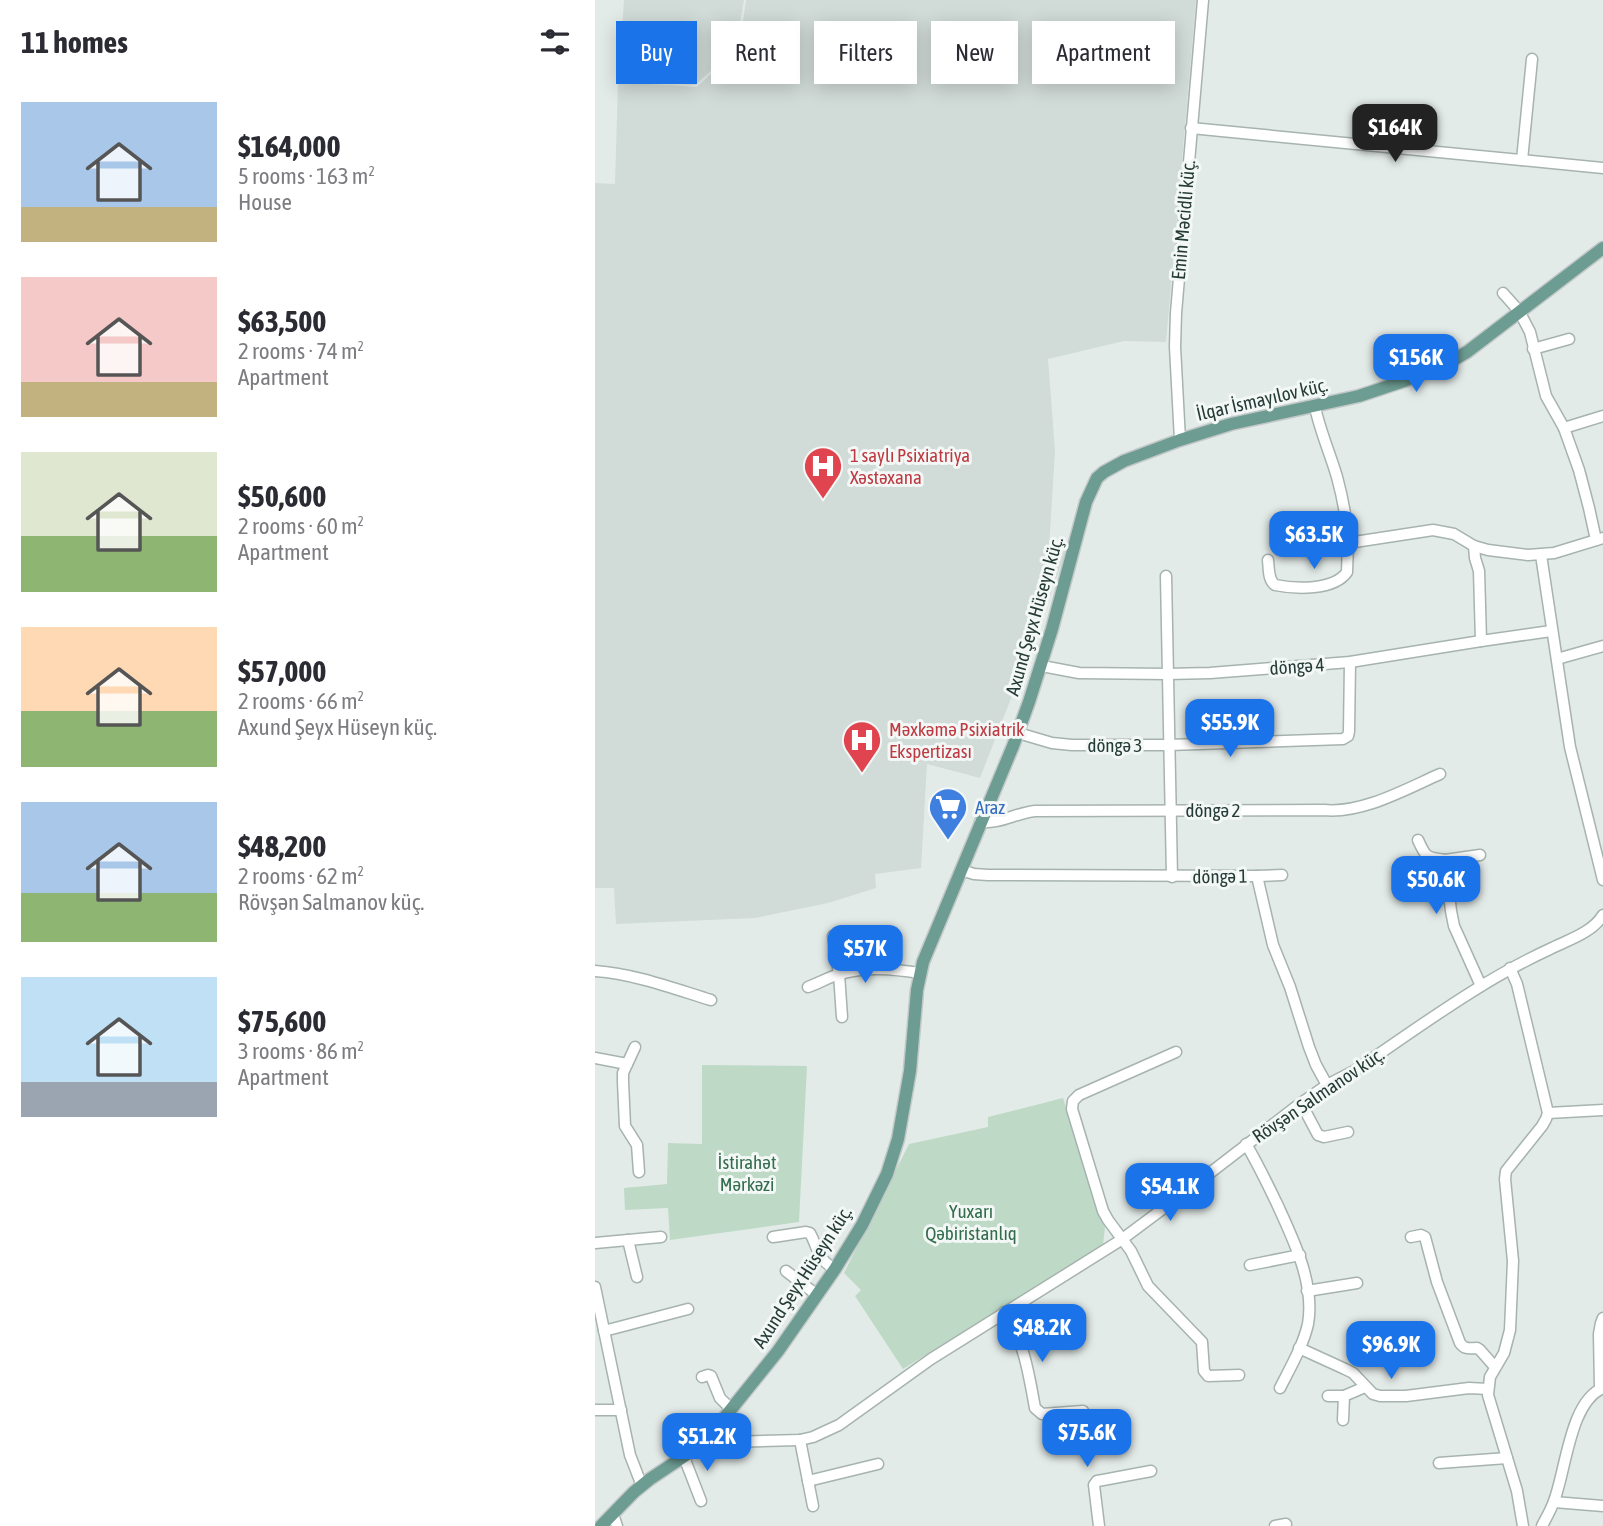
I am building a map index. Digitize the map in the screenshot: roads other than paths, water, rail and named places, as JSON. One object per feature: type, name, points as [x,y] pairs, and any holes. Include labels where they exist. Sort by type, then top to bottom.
[{"type":"main road","name":"İlqar İsmayılov küç.","points":[[1180,440],[1231,424],[1381,390],[1454,359],[1603,248]]},
{"type":"main road","name":"Axund Şeyx Hüseyn küç.","points":[[601,1526],[614,1521],[642,1486],[708,1437],[778,1351],[817,1296],[878,1194],[895,1148],[910,1071],[920,973],[1018,733],[1042,666],[1091,487],[1097,478],[1111,467],[1180,440]]},
{"type":"street","name":"Emin Məcidli küç.","points":[[1180,440],[1175,313],[1203,0]]},
{"type":"street","points":[[1522,160],[1532,59]]},
{"type":"street","points":[[1191,128],[1603,168]]},
{"type":"street","points":[[1348,543],[1433,530],[1454,534],[1488,550],[1541,555],[1599,539],[1564,428],[1546,396],[1530,332],[1519,311],[1503,293]]},
{"type":"street","points":[[1533,349],[1569,339]]},
{"type":"street","points":[[1268,560],[1271,583],[1275,585],[1302,589],[1321,586],[1345,576],[1347,520],[1315,407]]},
{"type":"street","points":[[1564,428],[1603,416]]},
{"type":"street","points":[[1474,545],[1480,578],[1481,641]]},
{"type":"street","points":[[1541,555],[1570,747],[1603,880]]},
{"type":"street","points":[[1166,576],[1172,877]]},
{"type":"street","name":"döngə 4","points":[[1042,666],[1079,673],[1210,673],[1350,662],[1551,631]]},
{"type":"street","points":[[1557,659],[1603,646]]},
{"type":"street","name":"döngə 3","points":[[1018,733],[1052,743],[1072,745],[1169,745],[1343,739],[1349,731],[1350,662]]},
{"type":"street","name":"döngə 2","points":[[980,822],[998,822],[1035,811],[1339,811],[1393,796],[1440,774]]},
{"type":"street","points":[[1418,840],[1425,855],[1430,858],[1445,860],[1481,855]]},
{"type":"street","points":[[1445,860],[1454,926],[1481,986]]},
{"type":"street","name":"döngə 1","points":[[961,870],[988,875],[1257,876],[1273,945],[1316,1065],[1327,1085]]},
{"type":"street","points":[[1257,876],[1282,875]]},
{"type":"street","name":"Rövşən Salmanov küç.","points":[[708,1437],[728,1442],[800,1440],[839,1425],[932,1359],[1121,1240],[1301,1102],[1354,1071],[1510,968],[1601,922]]},
{"type":"street","points":[[833,936],[842,1017]]},
{"type":"street","points":[[1510,968],[1517,984],[1548,1112],[1542,1126],[1506,1171],[1513,1248],[1508,1343],[1490,1377],[1488,1389],[1490,1405],[1517,1491],[1523,1526]]},
{"type":"street","points":[[808,987],[839,974],[871,969],[920,973]]},
{"type":"street","points":[[595,971],[615,972],[645,979],[711,1000]]},
{"type":"street","points":[[635,1047],[623,1073],[623,1082],[625,1126],[637,1145],[639,1172]]},
{"type":"street","points":[[1175,1052],[1079,1095],[1073,1101],[1072,1109],[1104,1211],[1121,1240],[1131,1251],[1148,1286],[1202,1342],[1205,1374],[1240,1375]]},
{"type":"street","points":[[595,1058],[627,1064]]},
{"type":"street","points":[[1301,1102],[1318,1135],[1324,1137],[1348,1132]]},
{"type":"street","points":[[1548,1112],[1603,1110]]},
{"type":"street","points":[[1246,1144],[1300,1255],[1307,1291],[1308,1321],[1299,1348],[1280,1388]]},
{"type":"street","points":[[773,1237],[810,1233],[822,1259],[835,1269]]},
{"type":"street","points":[[595,1243],[661,1237]]},
{"type":"street","points":[[1411,1237],[1425,1237],[1437,1282],[1462,1347],[1477,1348],[1495,1367]]},
{"type":"street","points":[[628,1240],[637,1277]]},
{"type":"street","points":[[1249,1265],[1300,1255]]},
{"type":"street","points":[[786,1271],[817,1296]]},
{"type":"street","points":[[1307,1291],[1357,1283]]},
{"type":"street","points":[[595,1287],[630,1455],[642,1486]]},
{"type":"street","points":[[604,1331],[688,1309]]},
{"type":"street","points":[[1004,1312],[1019,1337],[1038,1412],[1083,1411]]},
{"type":"street","points":[[1542,1526],[1554,1502],[1578,1416],[1588,1398],[1602,1388],[1599,1334],[1603,1318]]},
{"type":"street","points":[[1299,1348],[1353,1373],[1373,1394],[1389,1397],[1469,1388],[1488,1389]]},
{"type":"street","points":[[702,1377],[711,1376],[720,1398],[731,1409]]},
{"type":"street","points":[[1328,1396],[1344,1396],[1365,1387]]},
{"type":"street","points":[[1343,1420],[1344,1396]]},
{"type":"street","points":[[595,1410],[621,1410]]},
{"type":"street","points":[[800,1440],[813,1506]]},
{"type":"street","points":[[684,1457],[701,1501]]},
{"type":"street","points":[[1439,1462],[1507,1458]]},
{"type":"street","points":[[808,1481],[878,1464]]},
{"type":"street","points":[[1099,1526],[1094,1485],[1097,1481],[1151,1471]]},
{"type":"street","points":[[1554,1502],[1603,1506]]},
{"type":"place","name":"1 saylı Psixiatriya Xəstəxana","points":[[823,500]]},
{"type":"place","name":"Məxkəmə Psixiatrik Ekspertizası","points":[[862,774]]},
{"type":"place","name":"Araz","points":[[948,841]]},
{"type":"park label","name":"İstirahət Mərkəzi","points":[[747,1173]]},
{"type":"park label","name":"Yuxarı Qəbiristanlıq","points":[[971,1222]]}]
